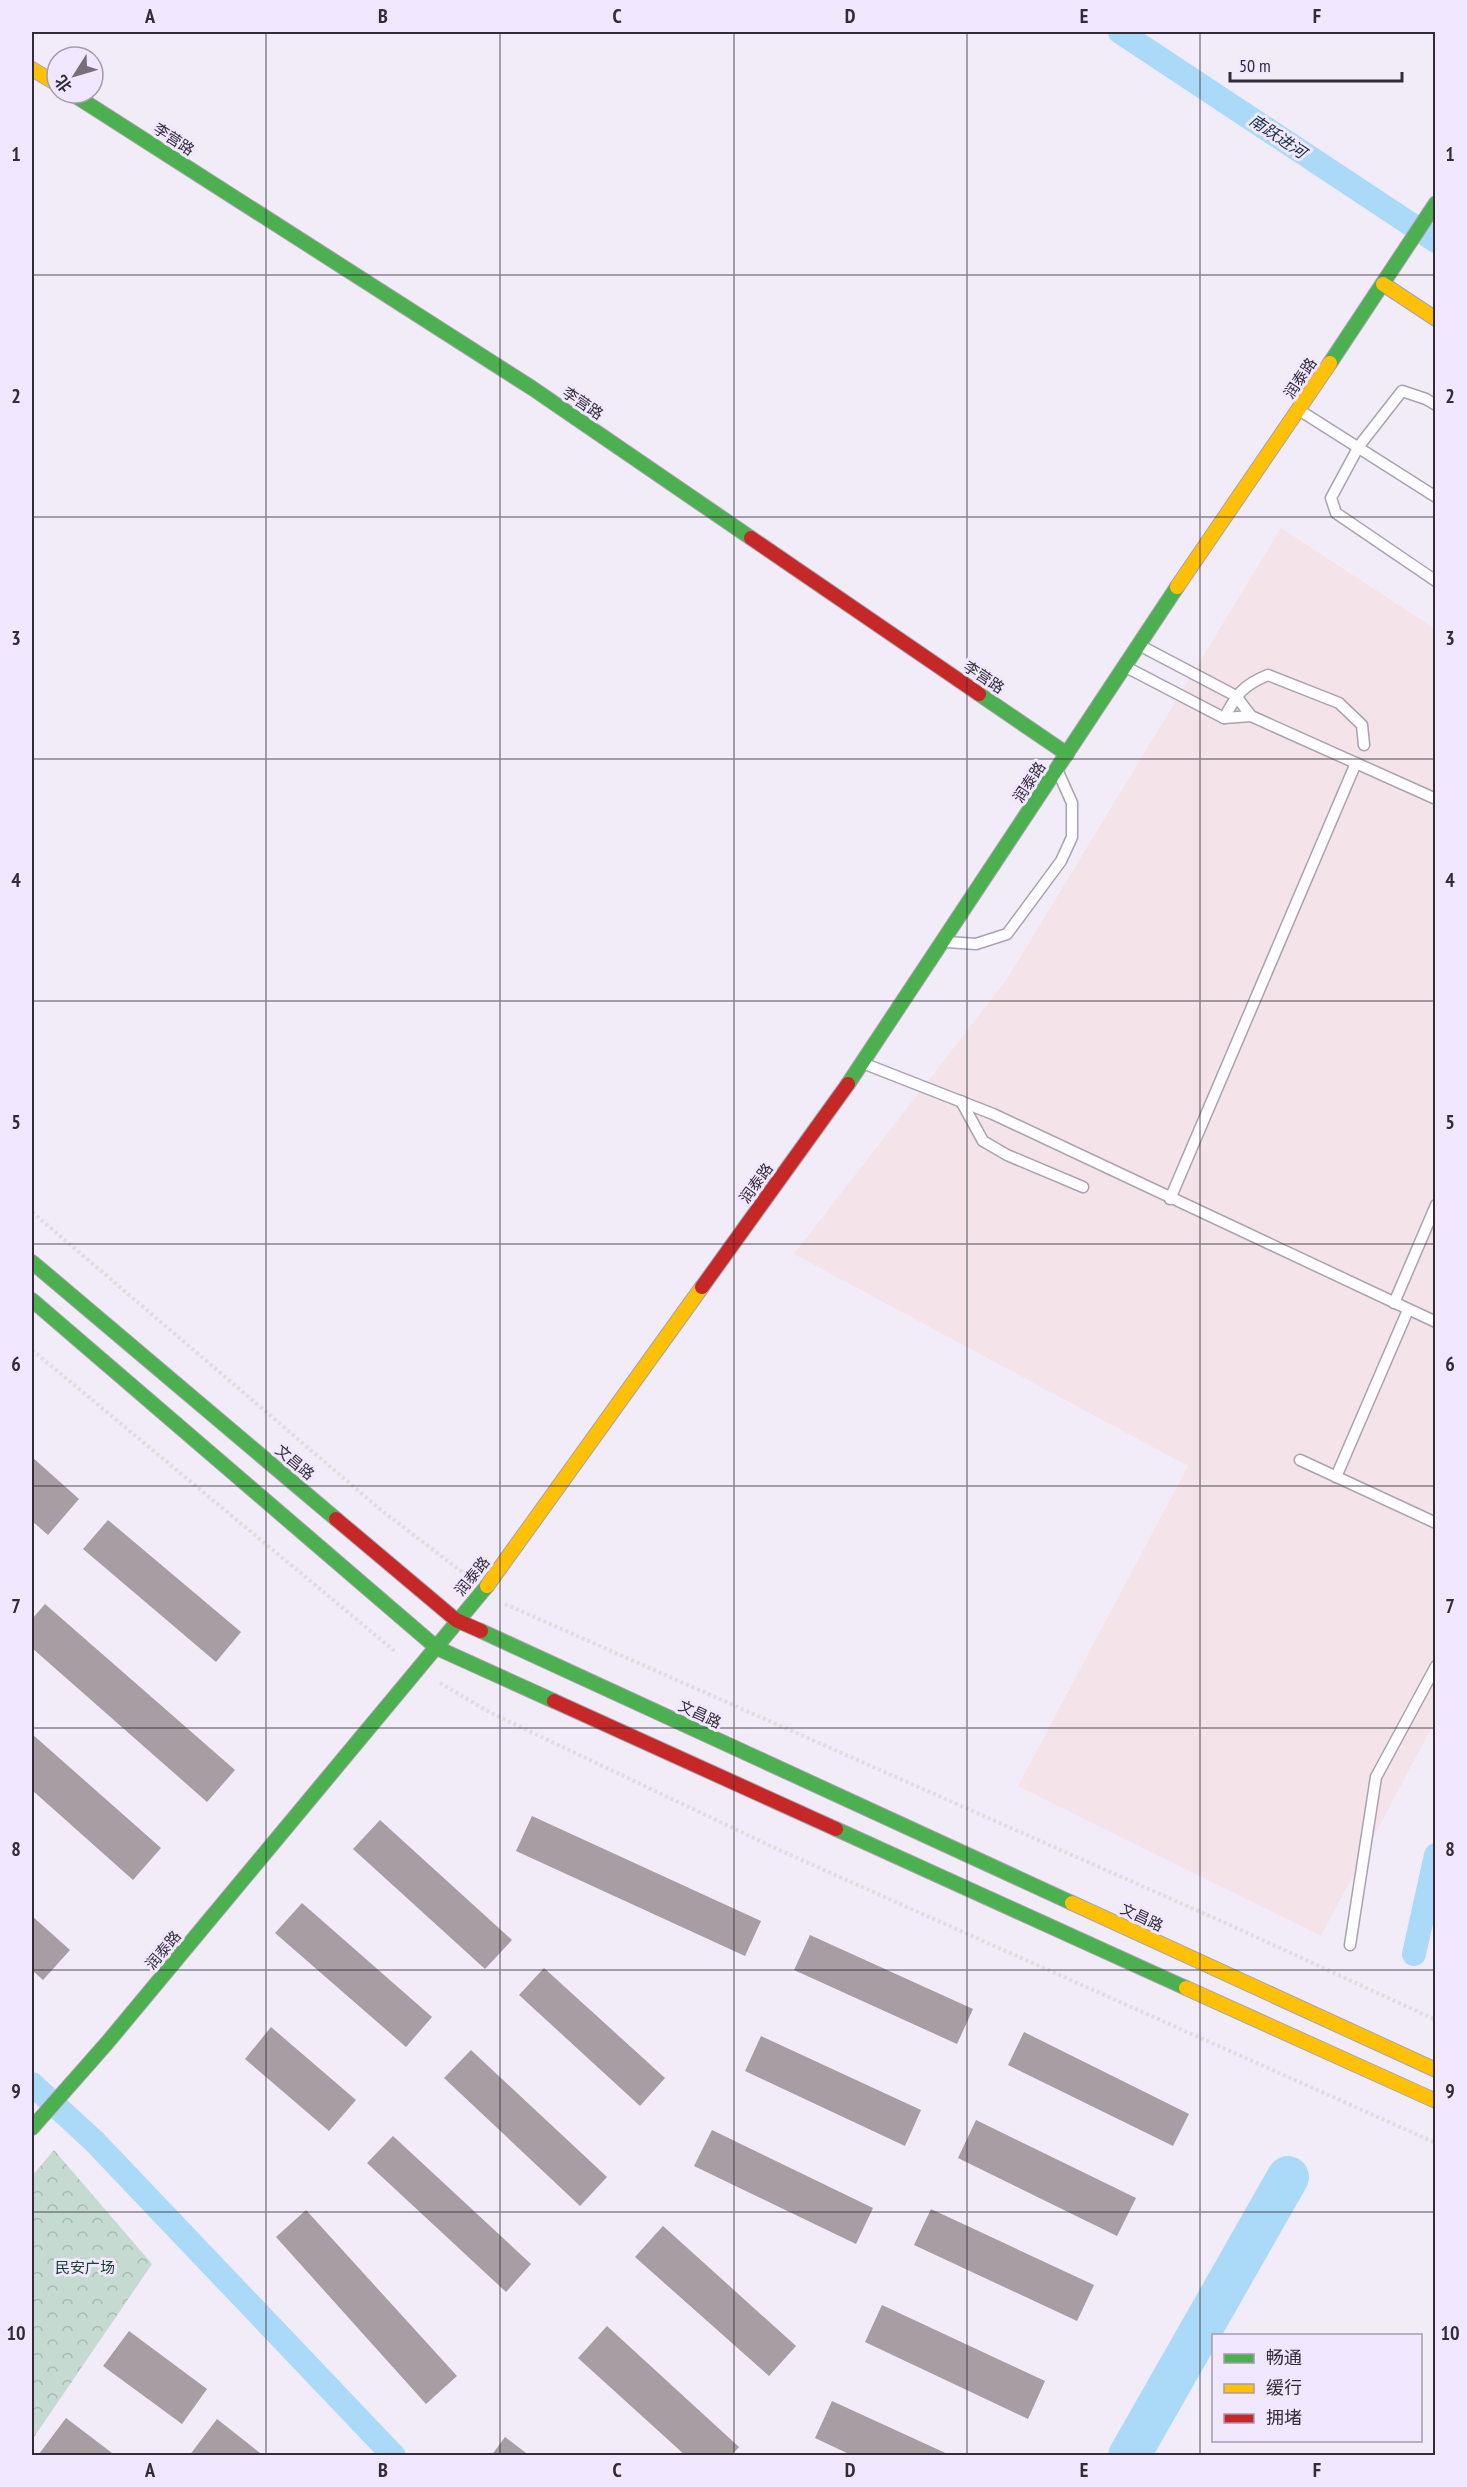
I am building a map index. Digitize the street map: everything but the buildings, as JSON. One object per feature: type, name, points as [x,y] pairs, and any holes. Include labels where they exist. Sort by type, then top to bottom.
[{"type":"street","points":[[32,69],[45,77]]},
{"type":"street","name":"李营路","points":[[90,105],[532,388],[1067,754]]},
{"type":"street","name":"润泰路","points":[[32,2128],[107,2043],[437,1648],[456,1620],[485,1589],[863,1063],[1138,644],[1436,203]]},
{"type":"street","points":[[1383,284],[1436,319]]},
{"type":"street","name":"文昌路","points":[[32,1262],[456,1620],[1436,2070]]},
{"type":"street","points":[[32,1300],[437,1648],[1436,2101]]},
{"type":"lane","points":[[1436,405],[1402,391],[1359,446],[1331,498],[1336,513],[1436,580]]},
{"type":"lane","points":[[1298,410],[1359,446],[1436,497]]},
{"type":"lane","points":[[1138,644],[1236,696],[1251,716]]},
{"type":"lane","points":[[1124,666],[1224,718],[1251,716],[1436,799]]},
{"type":"lane","points":[[1224,718],[1236,696],[1249,683],[1268,675],[1339,703],[1362,725],[1364,745]]},
{"type":"lane","points":[[1170,1199],[1356,763]]},
{"type":"lane","points":[[943,941],[976,944],[1007,934],[1061,861],[1072,837],[1072,803],[1057,769]]},
{"type":"lane","points":[[863,1063],[993,1114],[1436,1322]]},
{"type":"lane","points":[[961,1101],[983,1141],[1007,1155],[1083,1188]]},
{"type":"lane","points":[[1394,1303],[1436,1205]]},
{"type":"lane","points":[[1335,1477],[1408,1310]]},
{"type":"lane","points":[[1300,1460],[1436,1523]]},
{"type":"lane","points":[[1350,1945],[1376,1777],[1436,1666]]},
{"type":"path","points":[[32,1212],[381,1510],[508,1607],[1219,1920],[1436,2020]]},
{"type":"shaded area","points":[[1281,528],[1435,629],[1435,1721],[1321,1936],[1018,1786],[1188,1466],[794,1254],[1007,979]]},
{"type":"green space","name":"民安广场","points":[[54,2150],[152,2264],[32,2440],[32,2176]]},
{"type":"waterway","name":"南跃进河","points":[[1120,32],[1436,241]]},
{"type":"waterway","points":[[1414,1954],[1436,1855]]},
{"type":"waterway","points":[[32,2084],[94,2141],[394,2456]]},
{"type":"waterway","points":[[1129,2456],[1288,2177]]},
{"type":"traffic: fast","points":[[90,105],[532,388],[751,538]]},
{"type":"traffic: fast","points":[[1330,363],[1436,203]]},
{"type":"traffic: fast","points":[[848,1084],[1177,587]]},
{"type":"traffic: fast","points":[[979,694],[1067,754]]},
{"type":"traffic: fast","points":[[32,1262],[336,1519]]},
{"type":"traffic: fast","points":[[32,1300],[437,1648],[554,1701]]},
{"type":"traffic: fast","points":[[32,2128],[107,2043],[487,1586]]},
{"type":"traffic: fast","points":[[481,1631],[1072,1903]]},
{"type":"traffic: fast","points":[[836,1829],[1186,1988]]},
{"type":"traffic: slow","points":[[32,69],[45,77]]},
{"type":"traffic: slow","points":[[1383,284],[1436,319]]},
{"type":"traffic: slow","points":[[1177,587],[1330,363]]},
{"type":"traffic: slow","points":[[487,1586],[702,1287]]},
{"type":"traffic: slow","points":[[1072,1903],[1436,2070]]},
{"type":"traffic: slow","points":[[1186,1988],[1436,2101]]},
{"type":"traffic: jam","points":[[751,538],[979,694]]},
{"type":"traffic: jam","points":[[702,1287],[848,1084]]},
{"type":"traffic: jam","points":[[336,1519],[456,1620],[481,1631]]},
{"type":"traffic: jam","points":[[554,1701],[836,1829]]}]
